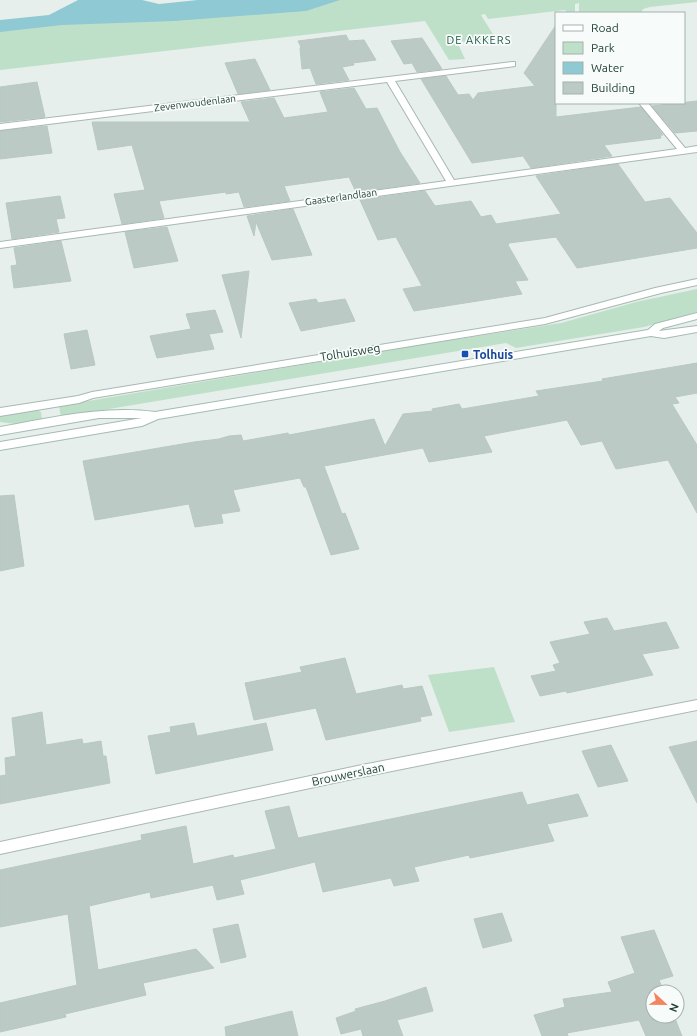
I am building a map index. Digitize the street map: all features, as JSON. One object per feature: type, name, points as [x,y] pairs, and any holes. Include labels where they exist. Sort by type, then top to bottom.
[{"type":"street","name":"Zevenwoudenlaan","points":[[0,127],[512,64]]},
{"type":"street","points":[[389,78],[452,182]]},
{"type":"street","points":[[644,104],[683,150]]},
{"type":"street","name":"Gaasterlandlaan","points":[[0,245],[697,149]]},
{"type":"street","name":"Tolhuisweg","points":[[0,412],[80,399],[92,394],[539,322],[697,282]]},
{"type":"street","points":[[651,333],[659,326],[697,316]]},
{"type":"street","points":[[0,446],[142,422],[155,416],[651,333],[664,335],[697,329]]},
{"type":"street","points":[[0,431],[101,416],[142,413],[155,416]]},
{"type":"street","name":"Brouwerslaan","points":[[0,848],[362,771],[697,705]]},
{"type":"green space","points":[[208,0],[697,0],[697,2],[650,7],[643,9],[642,12],[579,12],[579,3],[575,4],[575,12],[567,12],[565,10],[488,19],[485,14],[481,15],[496,39],[457,42],[465,59],[449,60],[425,21],[0,70],[0,21]]},
{"type":"green space","points":[[697,289],[697,312],[644,327],[516,348],[506,343],[61,417],[59,406],[419,345],[561,323],[636,302]]},
{"type":"green space","points":[[37,410],[41,412],[42,420],[15,424],[0,422],[0,416]]},
{"type":"green space","points":[[494,667],[515,722],[449,732],[428,675]]},
{"type":"water","points":[[78,0],[142,0],[159,4],[198,0],[340,0],[306,11],[174,21],[62,25],[0,32],[0,20],[49,15]]},
{"type":"building","points":[[555,26],[556,117],[641,107],[663,135],[660,135],[661,138],[604,145],[612,156],[531,168],[523,156],[472,163],[421,79],[446,76],[458,95],[469,94],[473,100],[478,93],[535,86],[524,73]]},
{"type":"building","points":[[346,35],[349,41],[364,40],[376,60],[353,63],[354,65],[342,67],[349,80],[316,84],[310,68],[302,69],[301,47],[298,41]]},
{"type":"building","points":[[422,38],[442,69],[417,72],[412,63],[404,64],[391,41]]},
{"type":"building","points":[[255,59],[270,90],[238,94],[225,63]]},
{"type":"building","points":[[37,82],[45,117],[0,122],[0,87]]},
{"type":"building","points":[[354,88],[366,109],[377,108],[400,152],[420,183],[356,192],[349,177],[284,186],[290,201],[244,207],[239,192],[226,194],[226,192],[159,201],[164,218],[122,224],[114,194],[145,190],[132,145],[98,150],[92,122],[250,122],[241,102],[274,98],[284,118],[328,112],[320,92]]},
{"type":"building","points":[[697,101],[697,131],[675,133],[652,106],[685,104],[685,102]]},
{"type":"building","points":[[47,126],[52,153],[0,159],[0,131]]},
{"type":"building","points":[[618,164],[645,202],[670,198],[697,233],[697,248],[577,268],[556,237],[509,243],[508,245],[528,280],[515,281],[522,294],[414,311],[403,289],[422,286],[396,237],[378,240],[360,200],[425,191],[435,206],[471,201],[481,217],[491,215],[496,224],[561,214],[536,176]]},
{"type":"building","points":[[60,196],[65,218],[56,219],[59,232],[12,239],[6,203]]},
{"type":"building","points":[[293,209],[312,255],[272,260],[256,222],[254,236],[247,216]]},
{"type":"building","points":[[167,227],[178,261],[134,268],[125,232]]},
{"type":"building","points":[[61,241],[71,281],[14,288],[11,266],[17,265],[14,248]]},
{"type":"building","points":[[249,271],[241,338],[222,275]]},
{"type":"building","points":[[316,299],[318,303],[345,299],[355,321],[301,331],[289,303]]},
{"type":"building","points":[[215,310],[223,332],[209,334],[214,349],[157,358],[150,336],[191,329],[186,314]]},
{"type":"building","points":[[87,330],[95,365],[71,369],[64,334]]},
{"type":"building","points":[[697,363],[697,393],[675,397],[679,403],[672,404],[697,445],[697,513],[668,460],[616,469],[602,441],[581,445],[567,420],[484,436],[492,452],[429,462],[423,448],[324,466],[342,514],[345,513],[359,549],[331,555],[306,487],[304,487],[300,478],[233,490],[240,511],[221,514],[223,523],[195,527],[189,504],[95,520],[83,461],[219,439],[229,436],[241,435],[243,441],[288,433],[289,435],[374,419],[385,446],[403,414],[433,411],[432,409],[459,404],[462,409],[539,396],[536,391],[603,381],[602,379]]},
{"type":"building","points":[[14,495],[24,566],[0,571],[0,496]]},
{"type":"building","points":[[607,618],[614,631],[666,622],[679,648],[642,654],[653,675],[567,693],[566,691],[540,696],[531,676],[556,671],[553,665],[560,663],[550,642],[590,634],[584,622]]},
{"type":"building","points":[[345,658],[356,694],[402,685],[403,689],[422,686],[432,715],[420,717],[421,721],[326,740],[316,708],[254,720],[245,683],[302,672],[300,667]]},
{"type":"building","points":[[42,712],[46,745],[82,739],[83,744],[101,741],[103,756],[106,756],[110,783],[0,804],[0,776],[6,775],[5,758],[16,756],[12,718]]},
{"type":"building","points":[[194,723],[197,736],[266,723],[273,750],[156,774],[148,736],[171,732],[170,727]]},
{"type":"building","points":[[697,741],[697,803],[669,747]]},
{"type":"building","points":[[611,745],[628,781],[598,787],[582,751]]},
{"type":"building","points":[[522,792],[527,805],[578,794],[588,816],[547,824],[554,841],[470,858],[469,855],[414,867],[419,881],[394,886],[391,878],[323,892],[315,862],[240,880],[244,894],[217,900],[213,885],[151,898],[150,892],[89,906],[98,970],[196,949],[214,968],[143,983],[146,995],[65,1014],[66,1017],[0,1032],[0,1003],[77,985],[68,914],[0,927],[0,870],[142,840],[141,835],[186,826],[193,864],[233,855],[234,858],[276,849],[265,811],[289,806],[298,838]]},
{"type":"building","points":[[502,913],[512,941],[483,948],[474,919]]},
{"type":"building","points":[[238,924],[246,957],[221,963],[213,929]]},
{"type":"building","points":[[654,930],[673,976],[659,980],[661,984],[645,984],[645,1024],[677,1024],[682,1036],[646,1036],[639,1020],[567,1033],[568,1036],[542,1036],[534,1015],[565,1007],[563,999],[612,992],[608,982],[635,973],[621,937]]},
{"type":"building","points":[[426,987],[433,1011],[397,1020],[403,1036],[363,1036],[361,1029],[341,1034],[336,1018],[356,1011],[355,1009],[385,1001]]},
{"type":"building","points":[[292,1011],[298,1036],[226,1036],[225,1027]]},
{"type":"place","name":"Tolhuis","points":[[465,354]]},
{"type":"district","name":"DE AKKERS","points":[[479,40]]}]
